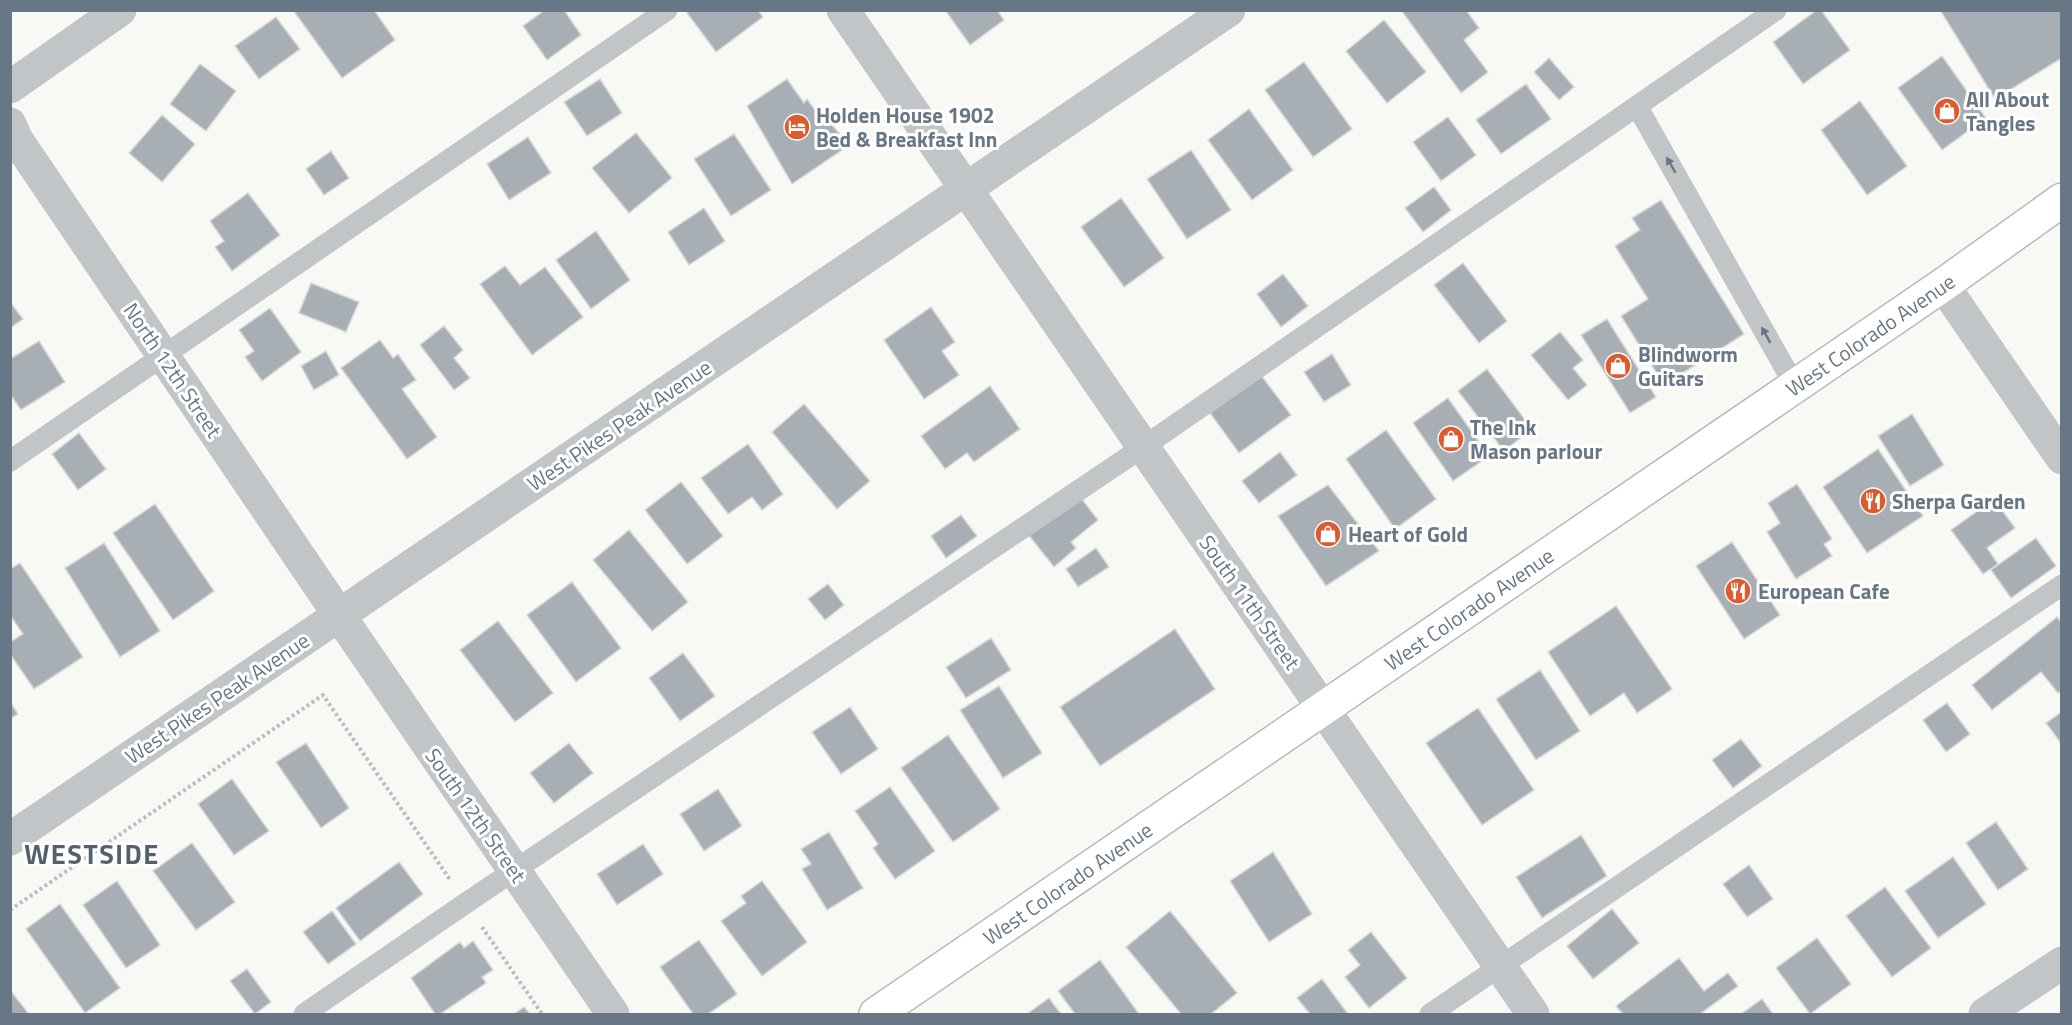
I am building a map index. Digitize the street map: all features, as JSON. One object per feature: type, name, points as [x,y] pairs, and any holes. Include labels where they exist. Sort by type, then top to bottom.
[{"type":"main road","name":"West Colorado Avenue","points":[[876,1014],[1943,285],[2061,200]]},
{"type":"street","points":[[10,87],[120,10]]},
{"type":"street","name":"South 11th Street","points":[[843,10],[1533,1014]]},
{"type":"street","name":"West Pikes Peak Avenue","points":[[10,839],[1228,10]]},
{"type":"street","name":"North 12th Street","points":[[10,124],[17,140],[339,615]]},
{"type":"street","points":[[1943,285],[2061,458]]},
{"type":"street","name":"South 12th Street","points":[[339,615],[613,1014]]},
{"type":"street","points":[[1985,1014],[2061,963]]},
{"type":"lane","points":[[10,461],[667,10]]},
{"type":"lane","points":[[304,1014],[1143,447],[1776,10]]},
{"type":"lane","points":[[1637,106],[1795,386]]},
{"type":"lane","points":[[1430,1014],[2061,585]]},
{"type":"path","points":[[10,910],[323,695],[542,1014]]},
{"type":"building","points":[[293,10],[374,10],[395,40],[342,78]]},
{"type":"building","points":[[545,10],[564,10],[581,35],[547,60],[523,26]]},
{"type":"building","points":[[691,10],[758,10],[763,17],[716,52],[687,13]]},
{"type":"building","points":[[945,10],[997,10],[1004,20],[970,45]]},
{"type":"building","points":[[1401,10],[1466,10],[1479,28],[1464,40],[1488,72],[1461,93]]},
{"type":"building","points":[[1817,10],[1821,10],[1850,50],[1803,84],[1773,42]]},
{"type":"building","points":[[1940,10],[2062,10],[2062,58],[1995,99]]},
{"type":"building","points":[[276,17],[300,49],[259,79],[235,46]]},
{"type":"building","points":[[1384,20],[1426,72],[1387,103],[1346,51]]},
{"type":"building","points":[[1942,56],[1986,118],[1942,150],[1898,88]]},
{"type":"building","points":[[1549,58],[1574,87],[1559,100],[1534,72]]},
{"type":"building","points":[[1304,62],[1352,129],[1313,157],[1265,90]]},
{"type":"building","points":[[200,64],[236,91],[206,131],[170,104]]},
{"type":"building","points":[[600,79],[622,113],[587,136],[564,102]]},
{"type":"building","name":"Holden House 1902 Bed & Breakfast Inn","points":[[787,79],[804,103],[807,99],[824,122],[828,120],[843,138],[842,150],[792,184],[747,106]]},
{"type":"building","points":[[1526,84],[1551,119],[1501,154],[1476,120]]},
{"type":"building","points":[[1860,101],[1907,166],[1867,195],[1821,130]]},
{"type":"building","points":[[1249,109],[1293,170],[1252,200],[1208,140]]},
{"type":"building","points":[[162,115],[195,144],[162,182],[129,153]]},
{"type":"building","points":[[1448,117],[1476,155],[1441,181],[1413,142]]},
{"type":"building","points":[[636,133],[672,178],[629,213],[592,168]]},
{"type":"building","points":[[734,134],[771,190],[731,216],[694,159]]},
{"type":"building","points":[[528,137],[551,173],[509,200],[487,164]]},
{"type":"building","points":[[1191,150],[1231,210],[1187,239],[1147,179]]},
{"type":"building","points":[[331,151],[349,178],[324,195],[306,169]]},
{"type":"building","points":[[1434,187],[1451,210],[1423,232],[1405,208]]},
{"type":"building","points":[[248,193],[280,235],[232,271],[215,247],[224,241],[210,221]]},
{"type":"building","points":[[1121,198],[1164,258],[1124,287],[1081,227]]},
{"type":"building","points":[[1661,200],[1744,334],[1664,385],[1621,316],[1648,299],[1615,246],[1640,230],[1632,218]]},
{"type":"building","points":[[704,208],[725,241],[689,265],[668,232]]},
{"type":"building","points":[[596,231],[630,280],[591,309],[556,260]]},
{"type":"building","points":[[1463,263],[1507,321],[1479,343],[1434,285]]},
{"type":"building","points":[[505,266],[520,285],[545,267],[583,317],[532,355],[480,284]]},
{"type":"building","points":[[1283,274],[1308,306],[1281,327],[1257,294]]},
{"type":"building","points":[[311,283],[359,302],[346,332],[299,313]]},
{"type":"building","points":[[10,302],[23,319],[10,328]]},
{"type":"building","points":[[931,307],[955,342],[942,351],[959,375],[924,399],[884,340]]},
{"type":"building","points":[[270,308],[301,352],[262,381],[245,357],[254,351],[239,330]]},
{"type":"building","name":"Blindworm Guitars","points":[[1607,319],[1656,397],[1630,413],[1581,335]]},
{"type":"building","points":[[444,326],[463,350],[454,358],[470,378],[454,390],[420,345]]},
{"type":"building","points":[[1560,332],[1583,360],[1573,368],[1587,385],[1568,400],[1531,355]]},
{"type":"building","points":[[380,340],[393,358],[398,354],[416,380],[402,389],[437,437],[407,459],[341,368]]},
{"type":"building","points":[[39,341],[65,382],[21,410],[10,394],[10,359]]},
{"type":"building","points":[[326,351],[339,375],[314,390],[301,366]]},
{"type":"building","points":[[1332,354],[1351,385],[1324,402],[1304,372]]},
{"type":"building","points":[[1487,369],[1532,429],[1504,451],[1458,391]]},
{"type":"building","points":[[1261,375],[1291,415],[1239,453],[1210,413]]},
{"type":"building","points":[[990,386],[1020,429],[974,462],[967,453],[945,469],[921,436]]},
{"type":"building","name":"The Ink Mason parlour","points":[[1448,398],[1489,456],[1453,481],[1413,423]]},
{"type":"building","points":[[804,404],[870,481],[837,509],[772,432]]},
{"type":"building","points":[[1912,414],[1944,465],[1910,486],[1878,436]]},
{"type":"building","points":[[1386,430],[1436,499],[1395,529],[1346,459]]},
{"type":"building","points":[[79,433],[106,469],[78,490],[52,454]]},
{"type":"building","points":[[748,444],[783,494],[762,510],[752,497],[728,514],[701,478]]},
{"type":"building","name":"Sherpa Garden","points":[[1878,449],[1923,516],[1867,553],[1823,487]]},
{"type":"building","points":[[1280,452],[1297,475],[1259,503],[1242,481]]},
{"type":"building","points":[[681,482],[723,536],[687,564],[645,510]]},
{"type":"building","points":[[1797,484],[1832,539],[1824,544],[1832,556],[1796,579],[1767,532],[1780,523],[1768,503]]},
{"type":"building","name":"Heart of Gold","points":[[1328,485],[1379,551],[1326,586],[1278,516]]},
{"type":"building","points":[[1077,493],[1098,520],[1071,542],[1076,548],[1054,567],[1027,533]]},
{"type":"building","points":[[1994,499],[2015,528],[1987,548],[1998,564],[1983,574],[1951,530]]},
{"type":"building","points":[[155,504],[214,591],[173,620],[113,533]]},
{"type":"building","points":[[961,515],[977,536],[946,558],[931,536]]},
{"type":"building","points":[[629,530],[688,602],[652,631],[593,560]]},
{"type":"building","points":[[2036,538],[2056,566],[2011,598],[1991,570]]},
{"type":"building","name":"European Cafe","points":[[1732,542],[1780,615],[1744,639],[1696,566]]},
{"type":"building","points":[[104,543],[160,631],[120,657],[65,568]]},
{"type":"building","points":[[1096,548],[1109,567],[1078,587],[1066,569]]},
{"type":"building","points":[[20,563],[83,657],[34,689],[10,654],[10,642],[23,634],[10,615],[10,569]]},
{"type":"building","points":[[572,582],[621,648],[576,682],[527,615]]},
{"type":"building","points":[[828,584],[844,605],[825,620],[808,599]]},
{"type":"building","points":[[1616,606],[1672,689],[1637,713],[1624,693],[1590,716],[1548,652]]},
{"type":"building","points":[[2057,617],[2062,623],[2062,690],[2058,693],[2041,672],[1992,710],[1972,685]]},
{"type":"building","points":[[498,621],[553,693],[515,722],[460,650]]},
{"type":"building","points":[[1175,629],[1215,689],[1100,766],[1060,707]]},
{"type":"building","points":[[991,638],[1011,670],[966,698],[946,667]]},
{"type":"building","points":[[683,653],[715,696],[680,721],[649,678]]},
{"type":"building","points":[[1540,670],[1580,731],[1536,760],[1496,699]]},
{"type":"building","points":[[999,686],[1042,753],[1003,778],[960,710]]},
{"type":"building","points":[[10,702],[18,714],[10,719]]},
{"type":"building","points":[[1947,703],[1970,734],[1946,752],[1923,720]]},
{"type":"building","points":[[850,707],[878,749],[841,774],[812,732]]},
{"type":"building","points":[[1478,708],[1534,790],[1482,825],[1426,743]]},
{"type":"building","points":[[2062,712],[2062,741],[2060,742],[2046,723]]},
{"type":"building","points":[[948,735],[1000,809],[953,842],[901,768]]},
{"type":"building","points":[[1741,739],[1762,766],[1733,788],[1712,760]]},
{"type":"building","points":[[306,743],[349,808],[321,828],[276,762]]},
{"type":"building","points":[[569,743],[593,773],[554,803],[530,773]]},
{"type":"building","points":[[232,779],[269,831],[234,855],[198,804]]},
{"type":"building","points":[[890,787],[935,851],[895,879],[873,848],[878,844],[855,811]]},
{"type":"building","points":[[718,789],[742,826],[704,851],[680,814]]},
{"type":"building","points":[[1996,822],[2028,869],[1998,890],[1966,843]]},
{"type":"building","points":[[829,832],[863,888],[827,910],[802,869],[811,864],[801,849]]},
{"type":"building","points":[[1581,835],[1607,876],[1542,918],[1516,877]]},
{"type":"building","points":[[192,843],[235,902],[196,930],[153,871]]},
{"type":"building","points":[[643,844],[663,874],[617,905],[597,874]]},
{"type":"building","points":[[1273,852],[1312,914],[1269,942],[1230,881]]},
{"type":"building","points":[[1953,857],[1986,904],[1938,938],[1905,891]]},
{"type":"building","points":[[399,862],[423,894],[360,941],[336,908]]},
{"type":"building","points":[[1749,865],[1773,899],[1747,917],[1723,884]]},
{"type":"building","points":[[117,881],[160,945],[126,968],[83,905]]},
{"type":"building","points":[[762,881],[807,942],[762,976],[721,921],[746,903],[741,896]]},
{"type":"building","points":[[1885,887],[1931,948],[1892,977],[1846,916]]},
{"type":"building","points":[[60,904],[120,988],[85,1013],[26,929]]},
{"type":"building","points":[[1612,909],[1639,943],[1593,979],[1567,946]]},
{"type":"building","points":[[332,911],[356,944],[328,964],[303,932]]},
{"type":"building","points":[[1170,911],[1237,993],[1211,1014],[1181,1014],[1126,947]]},
{"type":"building","points":[[1371,932],[1407,978],[1369,1008],[1345,977],[1360,965],[1348,950]]},
{"type":"building","points":[[1817,938],[1851,984],[1810,1014],[1776,968]]},
{"type":"building","points":[[699,940],[737,994],[708,1014],[693,1014],[660,967]]},
{"type":"building","points":[[473,941],[493,970],[482,977],[486,983],[440,1014],[435,1014],[411,978],[460,942],[464,948]]},
{"type":"building","points":[[1679,958],[1704,991],[1728,973],[1738,986],[1700,1014],[1623,1014],[1616,1006]]},
{"type":"building","points":[[1100,960],[1139,1014],[1075,1014],[1058,991]]},
{"type":"building","points":[[247,969],[271,1002],[255,1014],[230,981]]},
{"type":"building","points":[[1322,979],[1348,1014],[1310,1014],[1297,998]]},
{"type":"building","points":[[10,990],[29,1014],[10,1014]]},
{"type":"building","points":[[1049,998],[1061,1014],[1027,1014]]},
{"type":"building","points":[[1762,999],[1773,1014],[1741,1014]]},
{"type":"building","points":[[524,1007],[530,1014],[514,1014]]},
{"type":"place","name":"All About Tangles","points":[[1947,111]]},
{"type":"place","name":"Holden House 1902 Bed & Breakfast Inn","points":[[797,127]]},
{"type":"place","name":"Blindworm Guitars","points":[[1618,366]]},
{"type":"place","name":"The Ink Mason parlour","points":[[1451,439]]},
{"type":"place","name":"Sherpa Garden","points":[[1873,501]]},
{"type":"place","name":"Heart of Gold","points":[[1328,534]]},
{"type":"place","name":"European Cafe","points":[[1738,591]]},
{"type":"district","name":"WESTSIDE","points":[[92,853]]}]
